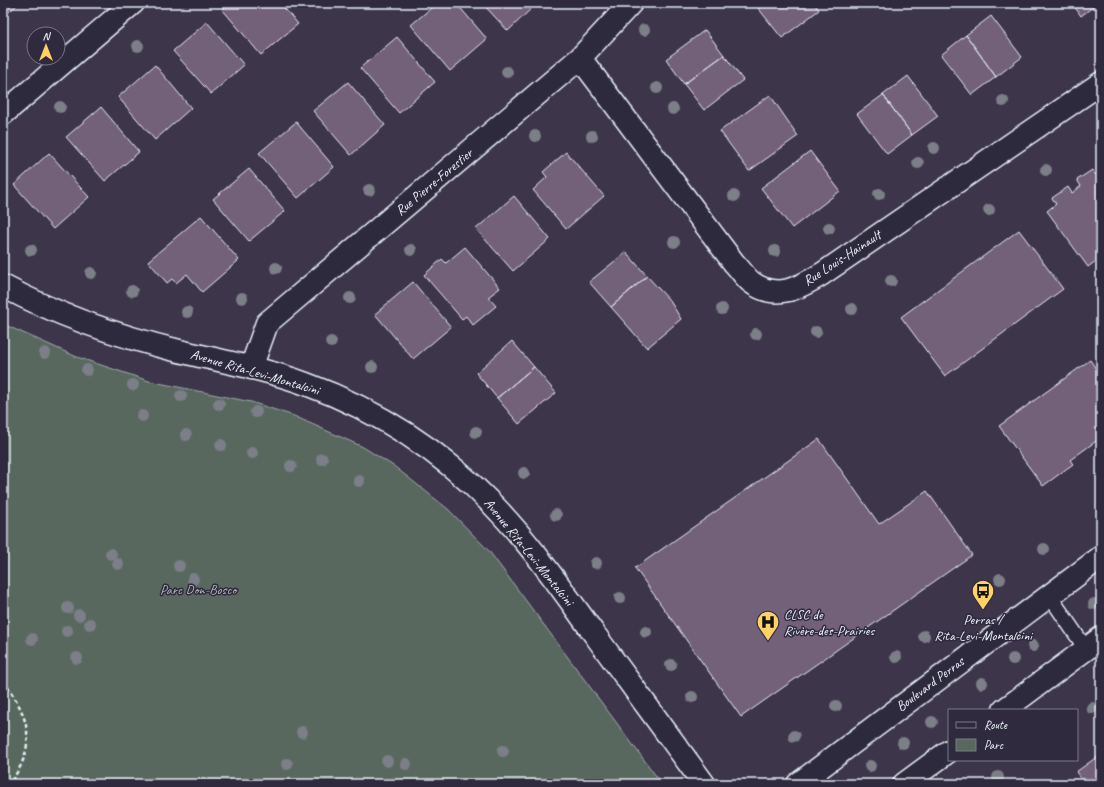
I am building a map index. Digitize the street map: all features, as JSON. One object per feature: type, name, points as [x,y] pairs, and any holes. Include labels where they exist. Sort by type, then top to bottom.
[{"type":"street","points":[[3,114],[133,3]]},
{"type":"street","name":"Rue Pierre-Forestier","points":[[251,368],[267,323],[580,58],[631,3]]},
{"type":"street","name":"Rue Louis-Hainault","points":[[580,58],[734,264],[751,282],[776,293],[801,286],[822,274],[1101,83]]},
{"type":"street","name":"Avenue Rita-Levi-Montalcini","points":[[3,286],[32,301],[98,328],[178,351],[251,368],[303,383],[343,398],[380,417],[421,443],[470,482],[494,506],[556,581],[704,784]]},
{"type":"street","name":"Boulevard Perras","points":[[798,784],[1101,556]]},
{"type":"street","points":[[1005,709],[1094,644]]},
{"type":"street","points":[[904,784],[948,752]]},
{"type":"lane","points":[[1049,595],[1094,644]]},
{"type":"path","points":[[3,681],[21,710],[28,740],[23,762],[9,784]]},
{"type":"green space","name":"Parc Don-Bosco","points":[[3,324],[77,357],[149,381],[251,402],[294,416],[363,447],[395,467],[448,509],[489,551],[662,784],[3,784]]},
{"type":"building","points":[[3,3],[19,3],[3,17]]},
{"type":"building","points":[[228,3],[280,3],[298,24],[261,55],[222,9]]},
{"type":"building","points":[[310,3],[320,3],[314,8]]},
{"type":"building","points":[[437,3],[456,3],[487,39],[450,71],[411,25]]},
{"type":"building","points":[[482,3],[537,3],[508,31]]},
{"type":"building","points":[[754,3],[814,3],[819,10],[782,38]]},
{"type":"building","points":[[1072,3],[1098,3],[1081,16]]},
{"type":"building","points":[[991,16],[1022,57],[996,77],[966,35]]},
{"type":"building","points":[[207,22],[244,65],[211,94],[173,51]]},
{"type":"building","points":[[705,30],[724,55],[684,84],[666,59]]},
{"type":"building","points":[[966,35],[996,77],[972,95],[941,55]]},
{"type":"building","points":[[397,37],[435,82],[399,113],[360,68]]},
{"type":"building","points":[[724,55],[743,80],[704,110],[684,84]]},
{"type":"building","points":[[155,65],[191,108],[155,140],[118,97]]},
{"type":"building","points":[[908,76],[938,116],[912,135],[883,95]]},
{"type":"building","points":[[348,82],[385,125],[351,155],[313,111]]},
{"type":"building","points":[[770,95],[798,136],[749,171],[720,131]]},
{"type":"building","points":[[883,95],[912,135],[887,154],[857,114]]},
{"type":"building","points":[[101,107],[139,152],[105,181],[66,137]]},
{"type":"building","points":[[296,122],[334,167],[298,198],[259,153]]},
{"type":"building","points":[[810,151],[840,191],[792,228],[761,188]]},
{"type":"building","points":[[566,152],[604,196],[566,229],[533,190],[547,177],[543,172]]},
{"type":"building","points":[[49,153],[89,197],[53,229],[14,185]]},
{"type":"building","points":[[249,169],[285,211],[249,241],[213,199]]},
{"type":"building","points":[[1092,170],[1096,175],[1101,171],[1101,257],[1088,267],[1047,211],[1056,204],[1052,198],[1068,187],[1072,193],[1081,186],[1077,180]]},
{"type":"building","points":[[514,196],[550,239],[513,271],[476,229]]},
{"type":"building","points":[[201,216],[239,260],[202,292],[187,274],[176,283],[172,279],[167,283],[148,261]]},
{"type":"building","points":[[1019,230],[1063,289],[945,376],[901,317]]},
{"type":"building","points":[[465,247],[500,288],[488,297],[496,306],[473,325],[466,316],[462,319],[424,275],[442,259],[446,263]]},
{"type":"building","points":[[626,252],[647,276],[611,307],[589,282]]},
{"type":"building","points":[[647,276],[670,301],[681,319],[647,348],[611,307]]},
{"type":"building","points":[[413,282],[451,327],[413,359],[375,314]]},
{"type":"building","points":[[512,341],[534,367],[497,398],[476,373]]},
{"type":"building","points":[[1090,360],[1101,376],[1101,441],[1099,439],[1070,460],[1073,464],[1043,486],[999,426]]},
{"type":"building","points":[[534,367],[556,393],[519,424],[497,398]]},
{"type":"building","name":"CLSC de Rivère-des-Prairies","points":[[819,439],[879,524],[927,491],[972,555],[741,717],[635,568]]},
{"type":"building","points":[[1101,754],[1101,784],[1085,784],[1076,772]]},
{"type":"place","name":"Perras / Rita-Levi-Montalcini","points":[[983,610]]},
{"type":"place","name":"CLSC de Rivère-des-Prairies","points":[[768,642]]}]
